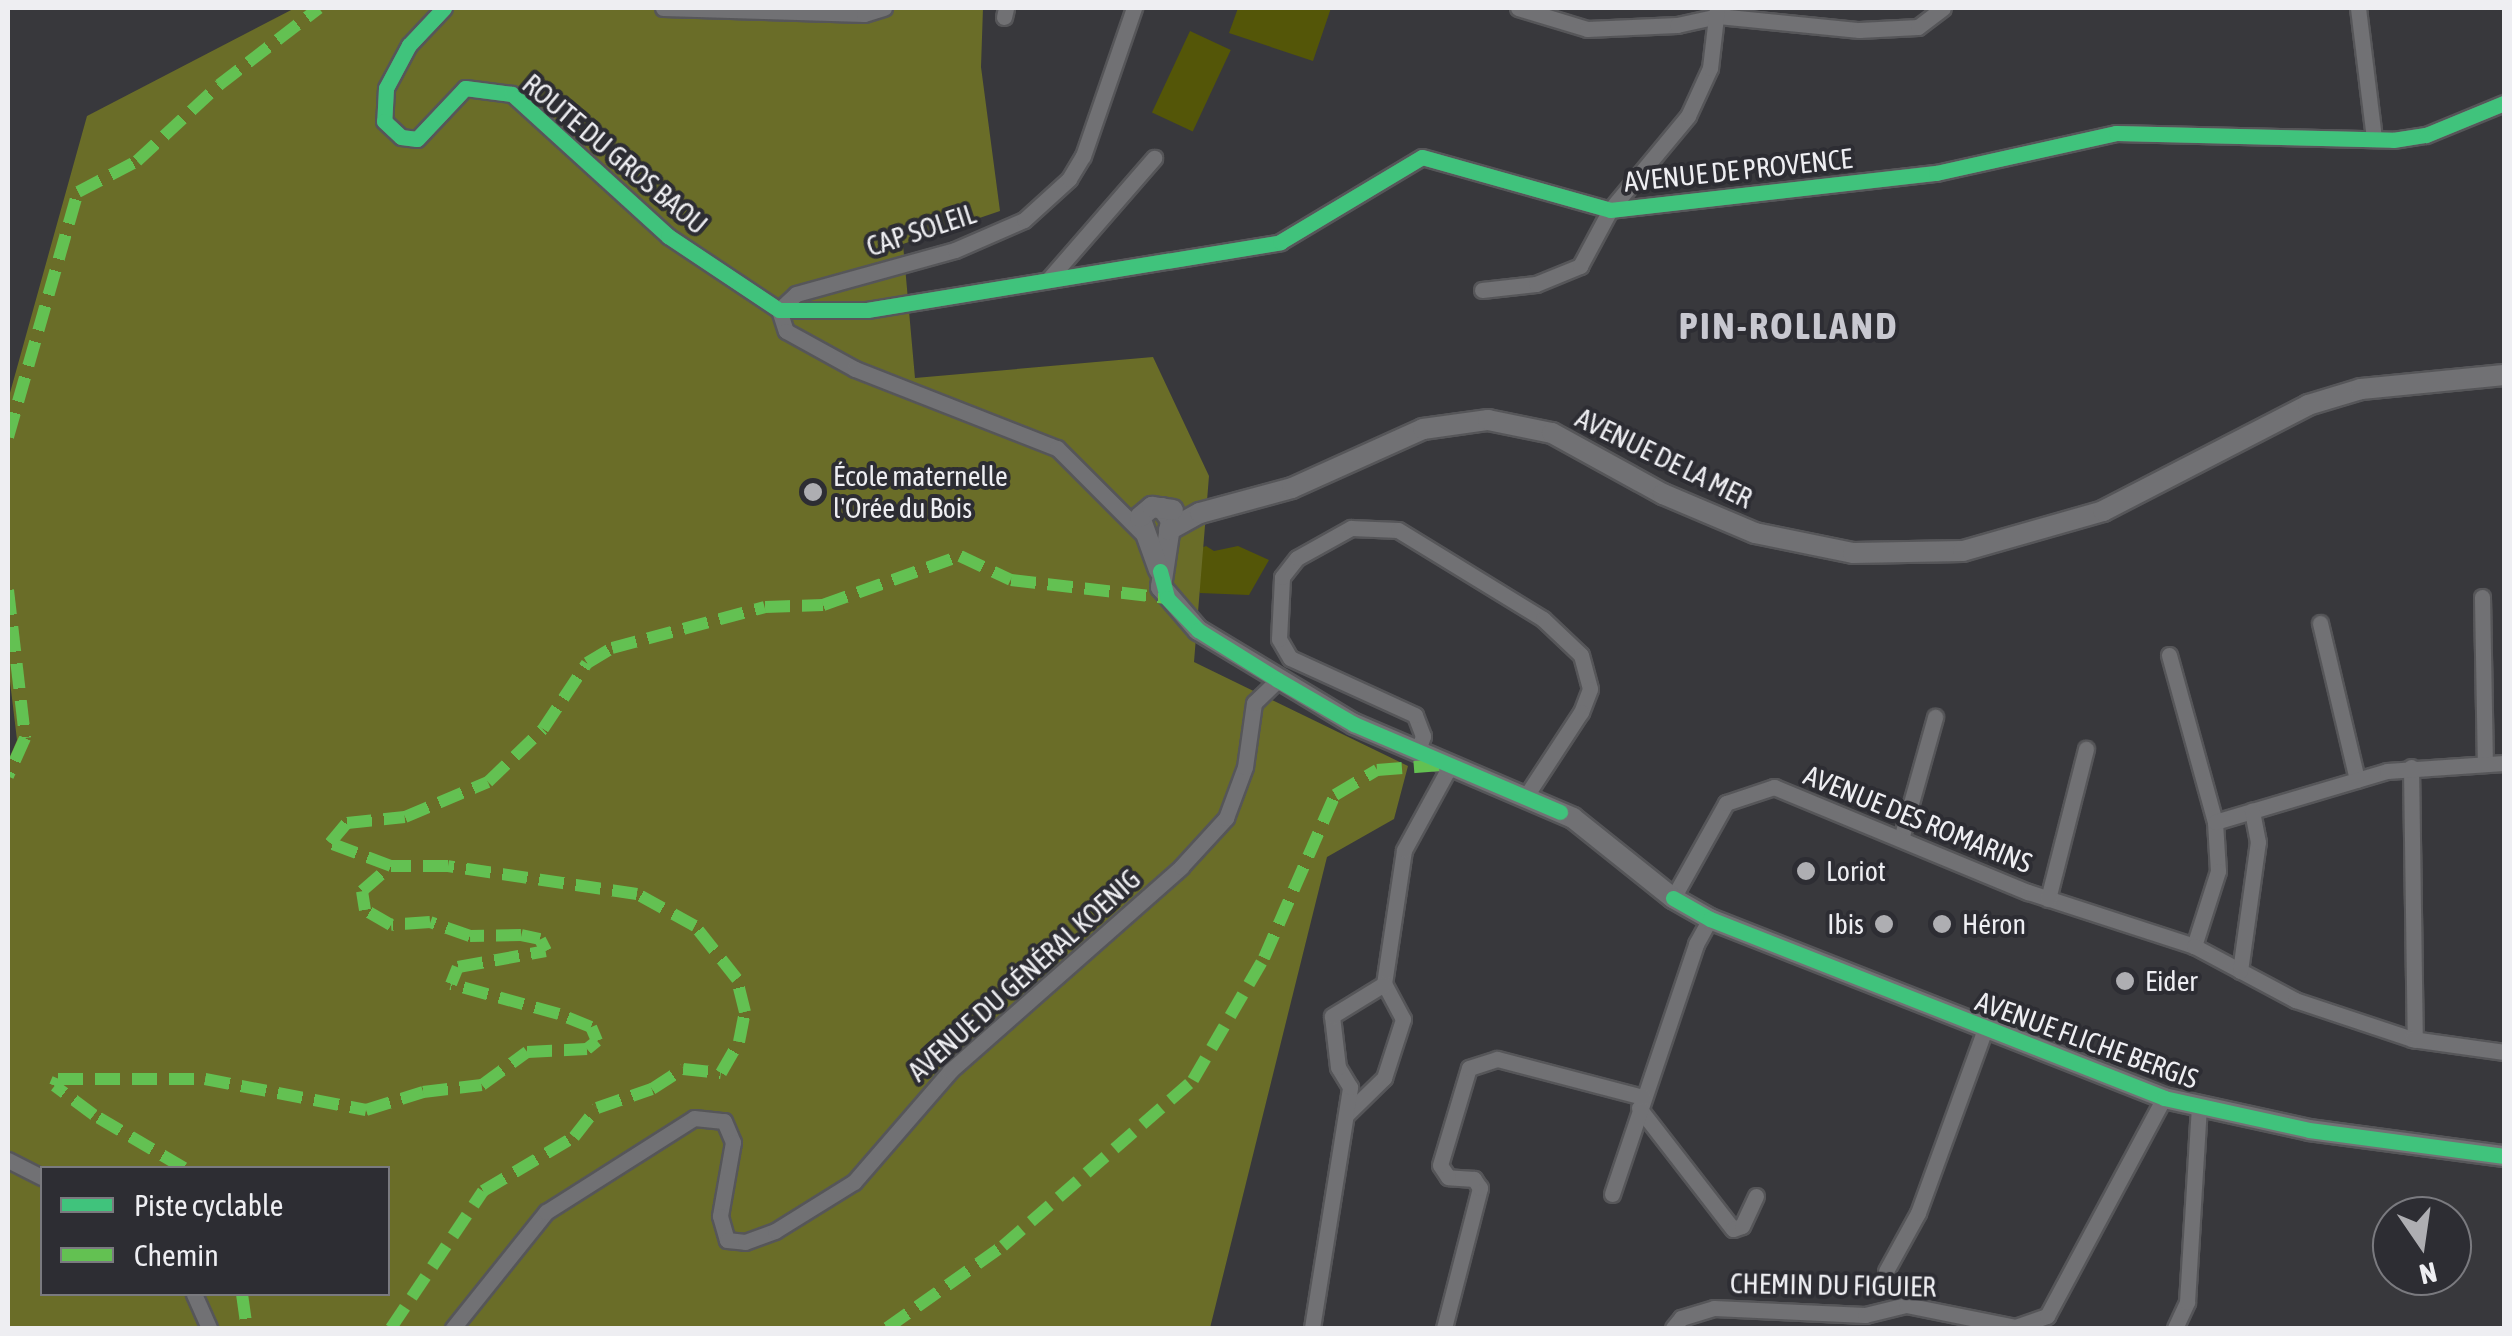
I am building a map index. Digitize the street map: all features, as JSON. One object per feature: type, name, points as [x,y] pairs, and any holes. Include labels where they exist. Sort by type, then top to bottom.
[{"type":"street","name":"ROUTE DU GROS BAOU","points":[[444,8],[409,45],[386,88],[384,120],[401,136],[417,139],[465,88],[512,94],[668,236],[779,310]]},
{"type":"street","points":[[663,8],[864,14],[884,8]]},
{"type":"street","name":"CAP SOLEIL","points":[[779,310],[796,294],[956,250],[1024,220],[1070,179],[1134,8]]},
{"type":"street","points":[[1518,8],[1587,29],[1677,25],[1718,12],[1859,30],[1918,27],[1943,8]]},
{"type":"street","points":[[2358,8],[2374,140]]},
{"type":"street","points":[[1482,290],[1536,284],[1580,266],[1610,210],[1688,116],[1710,68],[1718,12]]},
{"type":"street","name":"AVENUE DE PROVENCE","points":[[779,310],[867,310],[1280,242],[1422,157],[1610,210],[1936,173],[2116,133],[2374,140],[2426,135],[2504,103]]},
{"type":"street","points":[[1048,280],[1154,158]]},
{"type":"street","points":[[779,310],[786,331],[837,360],[1057,448],[1156,533]]},
{"type":"street","name":"AVENUE DE LA MER","points":[[1156,533],[1200,513],[1292,488],[1424,429],[1488,420],[1552,433],[1664,494],[1756,533],[1853,552],[1963,551],[2103,511],[2308,405],[2362,389],[2504,375]]},
{"type":"street","points":[[1108,493],[1157,507]]},
{"type":"street","points":[[1156,533],[1157,507]]},
{"type":"street","points":[[1156,533],[1140,517],[1157,507]]},
{"type":"street","name":"AVENUE DE LA MER","points":[[1157,507],[1200,513]]},
{"type":"street","points":[[1418,752],[1424,736],[1415,715],[1290,658],[1278,639],[1282,577],[1297,558],[1351,528],[1398,530],[1543,619],[1581,655],[1590,690],[1582,712],[1526,796]]},
{"type":"street","name":"AVENUE FLICHE BERGIS","points":[[1156,533],[1166,598],[1198,630],[1278,680],[1418,752],[1526,796],[1603,836],[1673,898],[1710,919],[2164,1098],[2199,1108],[2504,1156]]},
{"type":"street","points":[[2482,597],[2485,763]]},
{"type":"street","points":[[2320,623],[2357,780]]},
{"type":"street","points":[[2169,654],[2215,822],[2218,871],[2194,946]]},
{"type":"street","name":"AVENUE DU GÉNÉRAL KOENIG","points":[[453,1328],[546,1212],[694,1118],[724,1121],[733,1142],[720,1216],[727,1240],[745,1242],[775,1231],[854,1182],[950,1071],[1181,867],[1226,818],[1246,767],[1254,703],[1278,680]]},
{"type":"street","points":[[1901,838],[1934,717]]},
{"type":"street","points":[[2048,898],[2086,749]]},
{"type":"street","points":[[2215,822],[2411,767],[2504,763]]},
{"type":"street","points":[[1347,1114],[1384,1078],[1403,1019],[1384,984],[1404,850],[1451,764]]},
{"type":"street","points":[[2411,767],[2415,1040]]},
{"type":"street","name":"AVENUE DES ROMARINS","points":[[1673,898],[1726,804],[1774,787],[2048,898],[2194,946],[2295,1000],[2415,1040],[2504,1052]]},
{"type":"street","points":[[2240,971],[2258,842],[2252,811]]},
{"type":"street","points":[[1612,1194],[1641,1102],[1710,919]]},
{"type":"street","points":[[1312,1328],[1350,1087],[1338,1067],[1332,1016],[1384,984]]},
{"type":"street","points":[[1886,1271],[1918,1213],[1984,1029]]},
{"type":"street","points":[[1444,1328],[1480,1188],[1474,1179],[1448,1177],[1440,1165],[1470,1068],[1497,1059],[1641,1102],[1733,1229],[1742,1226],[1756,1196]]},
{"type":"street","name":"CHEMIN DU FIGUIER","points":[[1673,1328],[1681,1318],[1714,1308],[1865,1315],[1906,1305],[2015,1327],[2048,1316],[2164,1098]]},
{"type":"street","points":[[2175,1328],[2187,1302],[2199,1108]]},
{"type":"street","points":[[8,1160],[40,1177]]},
{"type":"street","points":[[195,1296],[209,1328]]},
{"type":"shaded area","points":[[295,8],[983,8],[981,67],[1000,211],[903,244],[915,378],[1153,357],[1209,476],[1194,662],[1408,766],[1394,819],[1327,857],[1210,1328],[8,1328],[8,761],[17,740],[8,665],[8,400],[87,116]]},
{"type":"shaded area","points":[[1238,8],[1331,8],[1313,61],[1229,33]]},
{"type":"shaded area","points":[[1190,31],[1231,50],[1193,132],[1152,113]]},
{"type":"shaded area","points":[[1206,546],[1214,551],[1238,546],[1269,560],[1249,595],[1200,593],[1186,554]]},
{"type":"marked path","points":[[8,437],[78,192],[137,161],[219,85],[319,8]]},
{"type":"marked path","points":[[391,1328],[483,1191],[574,1137],[597,1108],[652,1089],[683,1069],[721,1073],[739,1042],[745,1012],[737,979],[695,926],[637,894],[448,866],[391,866],[330,843],[347,823],[405,817],[488,782],[543,729],[587,663],[612,648],[765,607],[823,605],[960,556],[1011,580],[1167,598]]},
{"type":"marked path","points":[[8,590],[25,738],[8,776]]},
{"type":"marked path","points":[[887,1328],[1003,1246],[1193,1080],[1264,958],[1335,795],[1377,770],[1441,765]]},
{"type":"marked path","points":[[181,1166],[94,1115],[55,1086],[58,1079],[205,1079],[366,1110],[423,1092],[482,1085],[527,1052],[587,1049],[597,1041],[591,1027],[559,1014],[451,984],[458,967],[546,951],[540,939],[521,935],[470,936],[430,922],[391,925],[365,910],[362,891],[391,866]]},
{"type":"marked path","points":[[242,1296],[247,1328]]},
{"type":"cycle path","points":[[444,8],[409,45],[386,88],[384,121],[401,137],[417,139],[465,88],[512,94],[668,236],[779,310],[867,310],[1280,242],[1422,157],[1610,210],[1936,173],[2116,133],[2393,140],[2426,135],[2504,103]]},
{"type":"cycle path","points":[[1160,571],[1167,598],[1198,630],[1278,680],[1354,724],[1560,812]]},
{"type":"cycle path","points":[[1673,898],[1710,919],[2164,1098],[2309,1130],[2504,1156]]},
{"type":"place","name":"École maternelle l'Orée du Bois","points":[[813,492]]},
{"type":"place","name":"Loriot","points":[[1806,871]]},
{"type":"place","name":"Ibis","points":[[1884,924]]},
{"type":"place","name":"Héron","points":[[1942,924]]},
{"type":"place","name":"Eider","points":[[2125,981]]},
{"type":"district","name":"PIN-ROLLAND","points":[[1789,326]]}]
